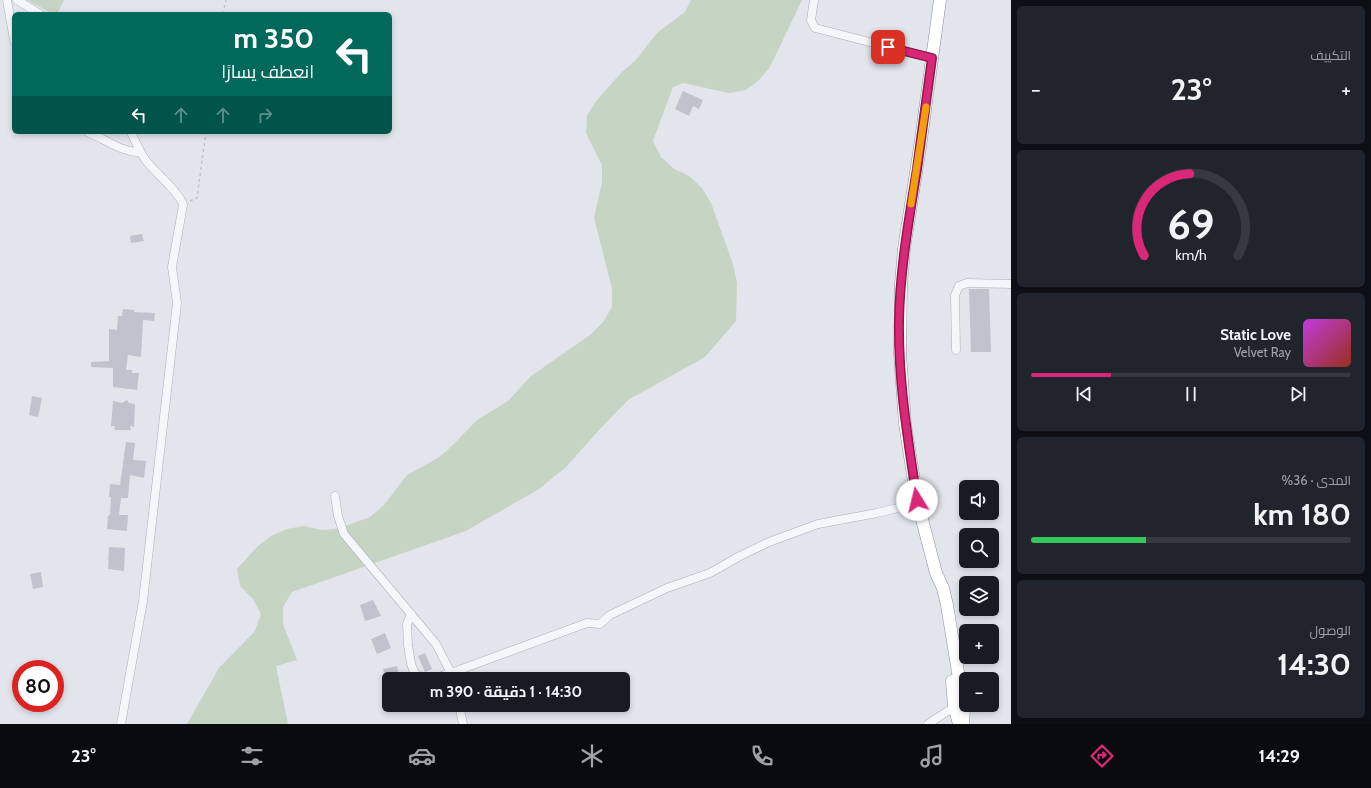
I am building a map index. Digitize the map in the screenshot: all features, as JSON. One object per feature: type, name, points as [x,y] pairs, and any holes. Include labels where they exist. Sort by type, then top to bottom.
[{"type":"highway","points":[[940,0],[920,147],[904,249],[899,319],[905,424],[918,504],[936,573],[943,588],[947,605],[959,724]]},
{"type":"highway","points":[[958,704],[964,716],[963,724]]},
{"type":"street","points":[[7,0],[12,29]]},
{"type":"street","points":[[17,0],[37,12]]},
{"type":"street","points":[[814,0],[811,20],[815,28],[932,58]]},
{"type":"street","points":[[92,134],[109,144],[128,152],[141,153]]},
{"type":"street","points":[[121,724],[143,600],[177,302],[172,267],[183,205],[180,197],[156,172],[141,153],[132,134]]},
{"type":"street","points":[[956,350],[955,294],[959,286],[967,283],[1011,284]]},
{"type":"street","points":[[335,496],[338,516],[344,534],[436,644],[449,672]]},
{"type":"street","points":[[461,672],[587,623],[600,624],[610,615],[667,588],[710,573],[758,547],[794,532],[818,524],[918,504]]},
{"type":"street","points":[[411,614],[407,624],[408,645],[411,664],[414,672]]},
{"type":"street","points":[[928,724],[958,704]]},
{"type":"street","points":[[460,712],[463,724]]},
{"type":"path","points":[[224,12],[226,0]]},
{"type":"path","points":[[183,205],[197,198],[206,134]]},
{"type":"green space","points":[[27,0],[64,0],[58,12],[49,12]]},
{"type":"green space","points":[[691,0],[802,0],[770,67],[759,80],[746,90],[729,93],[683,83],[673,87],[653,141],[661,157],[674,169],[689,176],[702,188],[711,203],[733,264],[737,283],[736,321],[705,357],[628,400],[566,467],[539,489],[466,531],[292,592],[283,607],[283,624],[297,660],[276,666],[288,724],[187,724],[219,668],[255,631],[261,614],[253,599],[240,586],[237,569],[257,547],[271,536],[287,529],[304,526],[321,530],[337,529],[370,517],[384,505],[407,475],[438,458],[477,420],[508,401],[531,376],[590,335],[603,322],[612,307],[612,289],[594,218],[602,182],[602,165],[586,133],[587,115],[597,100],[621,73],[635,61],[657,33],[685,12]]},
{"type":"building","points":[[683,91],[703,100],[699,109],[693,106],[689,116],[675,109]]},
{"type":"building","points":[[142,234],[144,241],[131,243],[130,236]]},
{"type":"building","points":[[969,289],[989,289],[991,352],[971,352]]},
{"type":"building","points":[[123,309],[134,310],[134,312],[155,313],[154,321],[143,320],[141,357],[128,355],[126,370],[132,370],[132,373],[139,373],[137,390],[113,387],[113,368],[91,367],[91,362],[109,361],[109,329],[117,330],[118,316],[122,316]]},
{"type":"building","points":[[32,396],[42,398],[38,417],[29,415]]},
{"type":"building","points":[[127,400],[129,403],[135,404],[134,427],[130,426],[131,430],[114,430],[115,426],[111,426],[113,401],[122,403]]},
{"type":"building","points":[[126,442],[135,443],[133,460],[146,461],[144,478],[130,475],[128,498],[121,498],[119,515],[128,515],[127,531],[107,529],[108,516],[110,515],[110,484],[120,485]]},
{"type":"building","points":[[109,547],[125,548],[124,571],[108,569]]},
{"type":"building","points":[[41,572],[43,587],[33,589],[30,574]]},
{"type":"building","points":[[373,600],[381,616],[365,621],[360,605]]},
{"type":"building","points":[[385,633],[391,648],[377,654],[371,639]]},
{"type":"building","points":[[425,653],[432,669],[425,672],[418,656]]},
{"type":"building","points":[[397,666],[398,672],[384,672],[383,669]]},
{"type":"slow traffic","points":[[911,204],[926,107]]},
{"type":"route","points":[[888,47],[932,58],[904,249],[899,319],[905,424],[917,500]]}]
